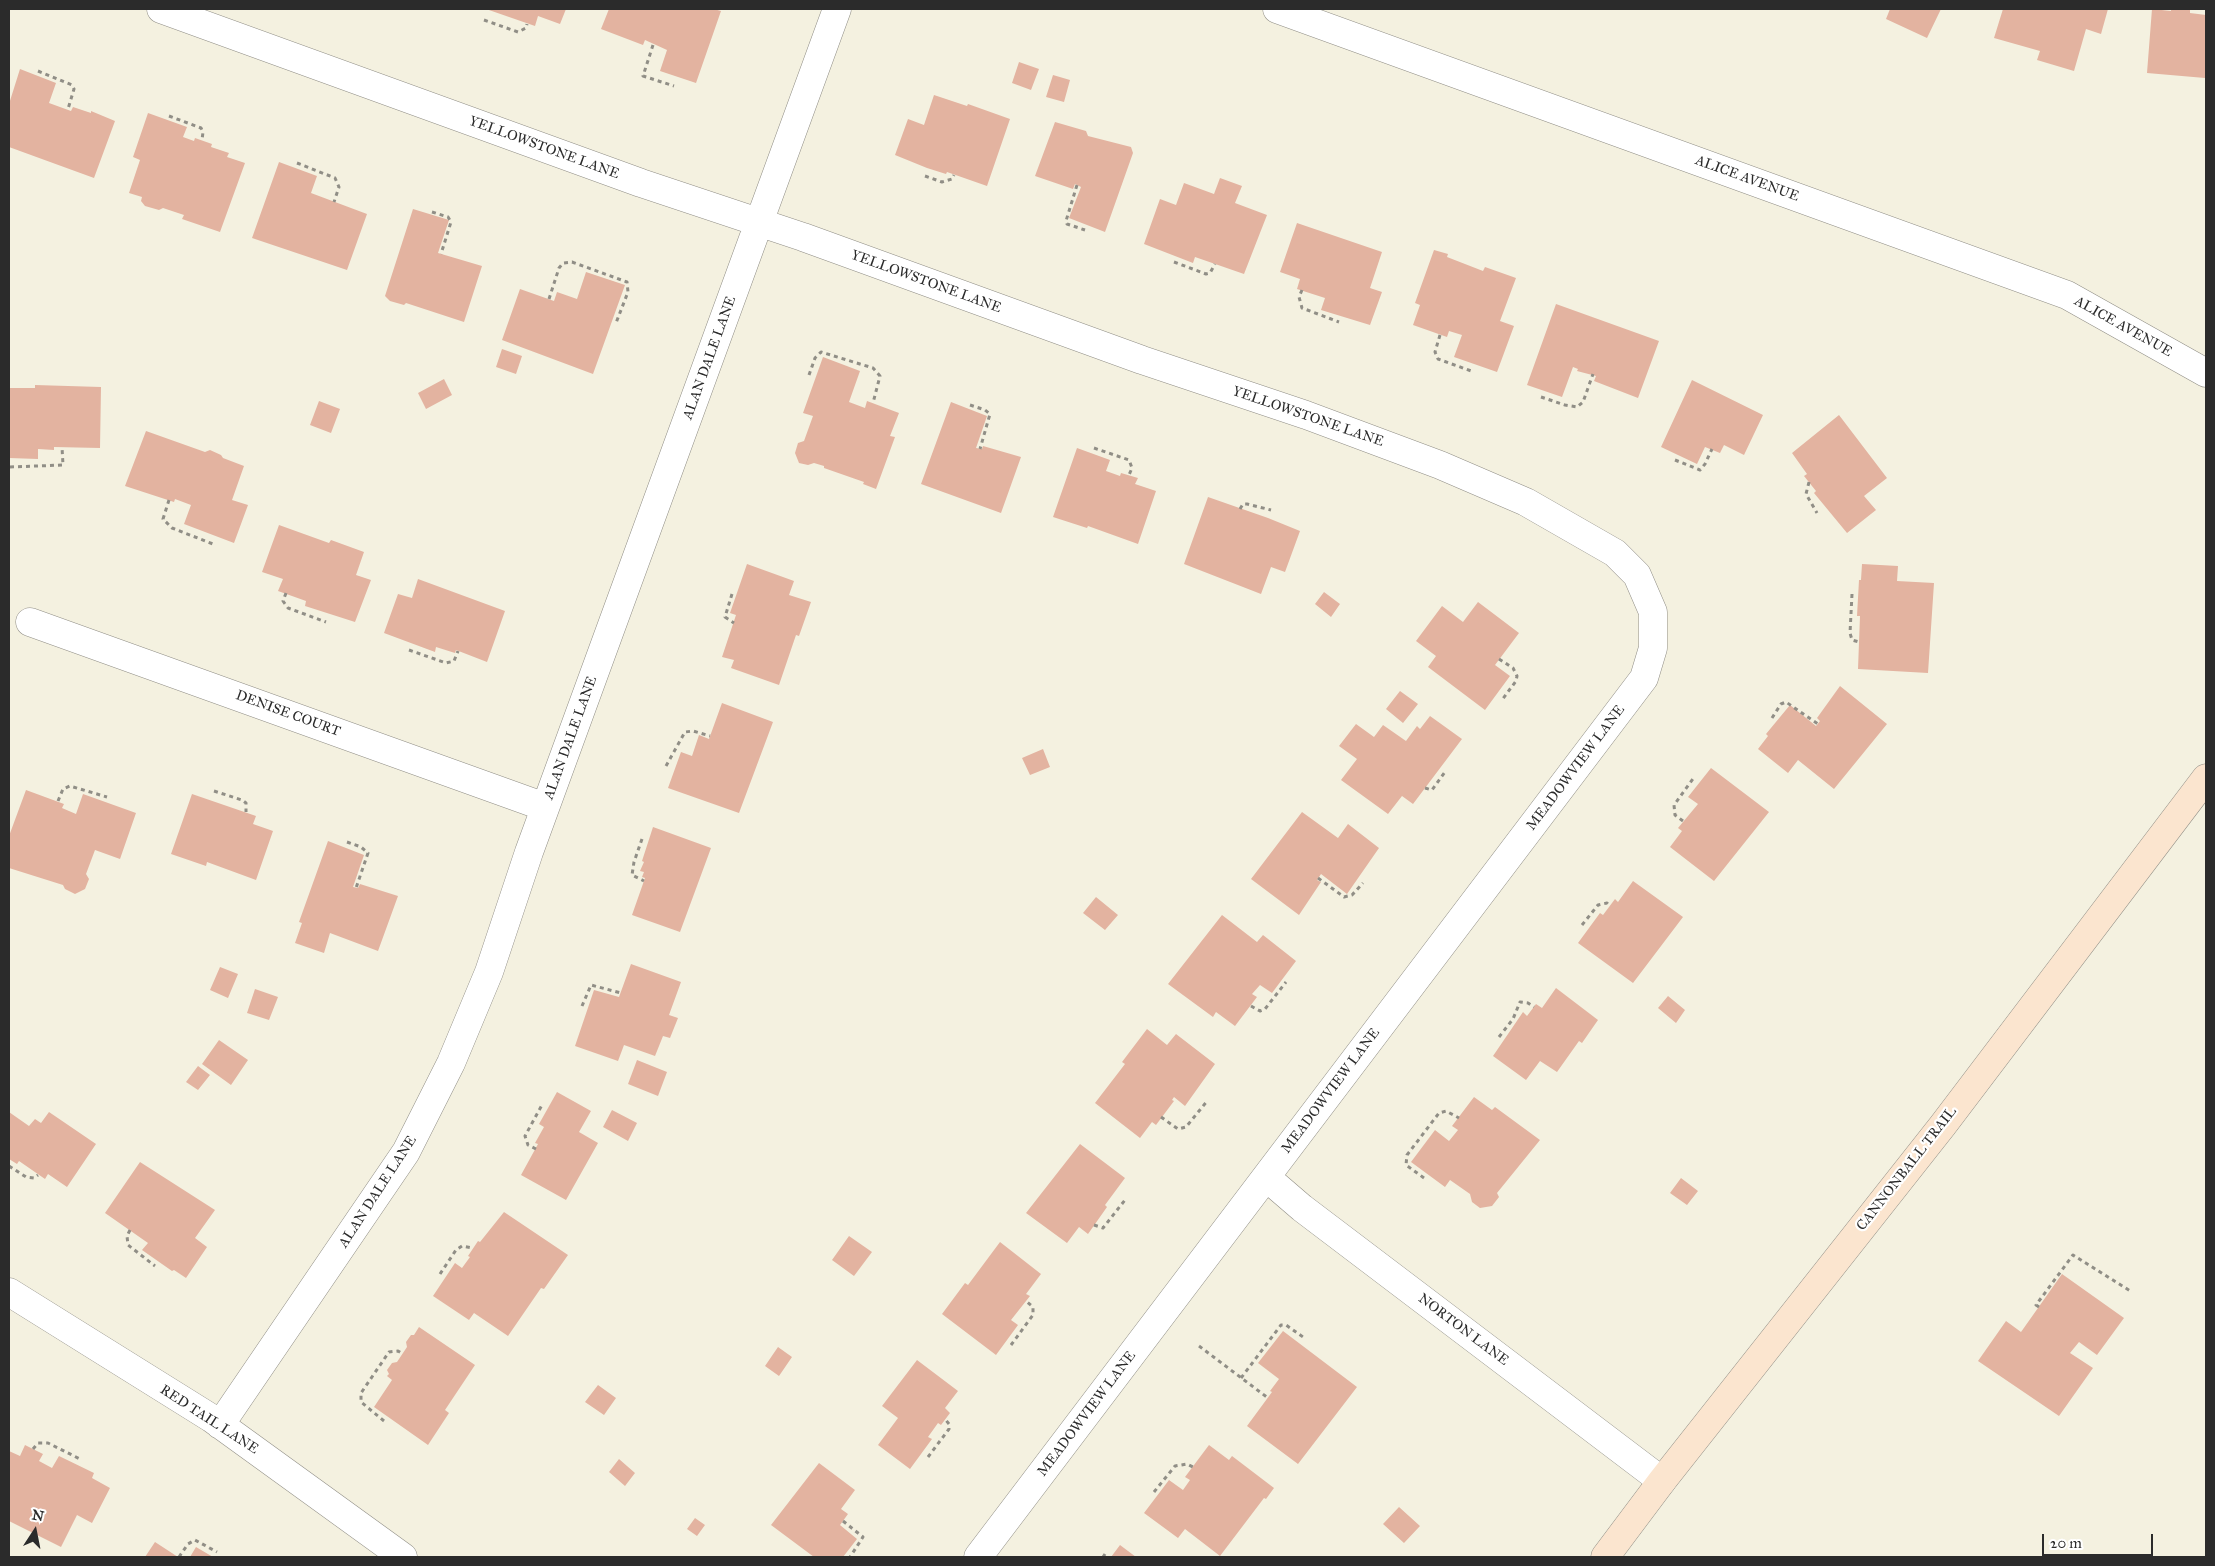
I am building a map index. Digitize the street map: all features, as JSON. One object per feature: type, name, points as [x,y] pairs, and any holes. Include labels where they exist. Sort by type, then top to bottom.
[{"type":"main road","name":"CANNONBALL TRAIL","points":[[1605,1557],[1662,1481],[1936,1133],[2206,778]]},
{"type":"street","name":"YELLOWSTONE LANE","points":[[162,9],[1142,360],[1306,414],[1453,470],[1526,502],[1615,553],[1637,575],[1653,612]]},
{"type":"street","name":"ALAN DALE LANE","points":[[220,1424],[406,1152],[451,1063],[485,983],[546,807],[837,9]]},
{"type":"street","name":"ALICE AVENUE","points":[[1277,9],[2066,295],[2206,373]]},
{"type":"street","name":"MEADOWVIEW LANE","points":[[978,1557],[1644,678],[1653,648],[1653,612]]},
{"type":"street","name":"DENISE COURT","points":[[30,622],[546,807]]},
{"type":"street","name":"NORTON LANE","points":[[1266,1178],[1302,1208],[1662,1481]]},
{"type":"street","name":"RED TAIL LANE","points":[[9,1292],[220,1424],[403,1557]]},
{"type":"path","points":[[484,20],[518,32],[526,28],[528,24]]},
{"type":"path","points":[[653,46],[643,76],[674,86]]},
{"type":"path","points":[[38,71],[72,84],[73,94],[68,110]]},
{"type":"path","points":[[168,116],[201,128],[203,132],[202,140]]},
{"type":"path","points":[[297,164],[335,178],[339,187],[334,202]]},
{"type":"path","points":[[925,176],[942,182],[952,179],[954,174]]},
{"type":"path","points":[[1077,185],[1066,221],[1067,224],[1085,230]]},
{"type":"path","points":[[432,212],[448,218],[451,222],[441,254]]},
{"type":"path","points":[[549,299],[563,263],[572,262],[626,282],[628,292],[616,323]]},
{"type":"path","points":[[1174,262],[1206,274],[1210,274],[1215,264]]},
{"type":"path","points":[[1302,290],[1300,297],[1302,308],[1339,322]]},
{"type":"path","points":[[1440,334],[1434,352],[1438,360],[1474,372]]},
{"type":"path","points":[[809,375],[815,358],[821,352],[873,368],[879,373],[880,381],[873,404]]},
{"type":"path","points":[[1541,397],[1564,406],[1577,407],[1583,402],[1593,374]]},
{"type":"path","points":[[970,405],[985,410],[990,414],[980,449]]},
{"type":"path","points":[[10,467],[63,465],[62,447]]},
{"type":"path","points":[[1094,448],[1129,460],[1132,468],[1129,475]]},
{"type":"path","points":[[1675,460],[1690,468],[1700,470],[1706,464],[1712,449]]},
{"type":"path","points":[[1809,482],[1806,494],[1817,513]]},
{"type":"path","points":[[169,500],[162,519],[172,528],[212,544]]},
{"type":"path","points":[[1240,509],[1243,504],[1246,504],[1271,510]]},
{"type":"path","points":[[286,593],[283,601],[288,608],[326,622]]},
{"type":"path","points":[[732,594],[725,617],[734,623]]},
{"type":"path","points":[[1852,594],[1850,633],[1852,640],[1859,642]]},
{"type":"path","points":[[408,650],[446,663],[454,661],[458,651]]},
{"type":"path","points":[[1499,659],[1513,668],[1517,676],[1516,681],[1502,700]]},
{"type":"path","points":[[1772,718],[1781,704],[1786,702],[1818,724]]},
{"type":"path","points":[[666,766],[685,732],[694,731],[710,736]]},
{"type":"path","points":[[1426,788],[1432,790],[1445,772]]},
{"type":"path","points":[[1683,821],[1675,815],[1674,805],[1695,776]]},
{"type":"path","points":[[58,802],[63,789],[70,786],[107,797]]},
{"type":"path","points":[[214,791],[242,800],[246,803],[246,812]]},
{"type":"path","points":[[642,839],[634,862],[632,875],[644,881]]},
{"type":"path","points":[[347,842],[361,847],[368,854],[356,888]]},
{"type":"path","points":[[1318,878],[1344,897],[1352,895],[1363,884]]},
{"type":"path","points":[[1582,925],[1598,905],[1607,903],[1610,906]]},
{"type":"path","points":[[1251,1006],[1260,1011],[1265,1010],[1286,982]]},
{"type":"path","points":[[582,1006],[591,985],[621,993]]},
{"type":"path","points":[[1499,1037],[1514,1019],[1520,1002],[1528,1003],[1534,1008]]},
{"type":"path","points":[[1161,1117],[1178,1129],[1186,1127],[1208,1100]]},
{"type":"path","points":[[536,1149],[528,1145],[525,1136],[542,1105]]},
{"type":"path","points":[[1424,1178],[1406,1165],[1406,1155],[1439,1113],[1446,1111],[1459,1118]]},
{"type":"path","points":[[9,1166],[26,1178],[34,1178],[38,1175]]},
{"type":"path","points":[[1094,1225],[1104,1228],[1124,1200]]},
{"type":"path","points":[[130,1230],[127,1236],[128,1244],[156,1266]]},
{"type":"path","points":[[440,1274],[456,1250],[462,1246],[472,1248]]},
{"type":"path","points":[[2039,1307],[2036,1305],[2073,1255],[2132,1292]]},
{"type":"path","points":[[1011,1345],[1033,1314],[1033,1308],[1026,1301]]},
{"type":"path","points":[[1241,1378],[1281,1325],[1286,1325],[1303,1337]]},
{"type":"path","points":[[1199,1346],[1268,1398]]},
{"type":"path","points":[[384,1421],[361,1402],[361,1392],[389,1352],[398,1350],[403,1354]]},
{"type":"path","points":[[928,1457],[948,1429],[949,1424],[945,1419]]},
{"type":"path","points":[[33,1449],[38,1443],[48,1443],[80,1459]]},
{"type":"path","points":[[1154,1492],[1175,1466],[1187,1464],[1193,1467]]},
{"type":"path","points":[[843,1521],[863,1537],[850,1557]]},
{"type":"path","points":[[180,1557],[188,1544],[195,1540],[216,1552]]},
{"type":"building","points":[[486,9],[566,9],[560,24],[538,16],[535,26]]},
{"type":"building","points":[[609,9],[714,9],[721,11],[696,83],[660,71],[667,50],[645,40],[643,45],[601,29]]},
{"type":"building","points":[[1890,9],[1941,9],[1927,38],[1886,19]]},
{"type":"building","points":[[2003,9],[2108,9],[2101,34],[2086,29],[2074,71],[2037,60],[2040,51],[1994,38]]},
{"type":"building","points":[[2152,9],[2171,11],[2171,9],[2190,9],[2190,13],[2206,15],[2205,78],[2147,73]]},
{"type":"building","points":[[1019,62],[1039,69],[1031,90],[1012,83]]},
{"type":"building","points":[[20,69],[56,83],[49,103],[71,111],[73,107],[91,113],[91,111],[115,121],[94,178],[9,147],[9,104]]},
{"type":"building","points":[[1053,75],[1070,80],[1064,102],[1046,97]]},
{"type":"building","points":[[934,95],[967,106],[968,104],[1010,119],[987,186],[947,172],[946,174],[927,168],[895,155],[908,119],[924,125]]},
{"type":"building","points":[[148,113],[187,127],[183,137],[194,141],[195,138],[212,144],[211,147],[229,153],[227,157],[245,163],[220,232],[182,219],[184,215],[163,208],[159,210],[145,206],[141,201],[142,197],[129,193],[140,160],[133,157]]},
{"type":"building","points":[[1055,122],[1086,131],[1088,136],[1131,147],[1133,153],[1105,232],[1069,218],[1081,187],[1075,184],[1073,189],[1035,176]]},
{"type":"building","points":[[279,162],[317,176],[311,193],[367,214],[347,270],[252,238]]},
{"type":"building","points":[[1220,178],[1242,186],[1235,203],[1267,215],[1244,274],[1195,257],[1193,263],[1144,244],[1160,199],[1176,205],[1184,183],[1214,194]]},
{"type":"building","points":[[413,209],[449,220],[438,253],[482,266],[464,322],[406,303],[404,305],[390,301],[385,296]]},
{"type":"building","points":[[1297,223],[1382,252],[1370,288],[1382,292],[1370,325],[1321,310],[1325,298],[1297,289],[1300,279],[1280,272]]},
{"type":"building","points":[[1434,250],[1448,254],[1447,257],[1483,271],[1485,267],[1516,278],[1500,321],[1514,326],[1497,372],[1454,357],[1462,335],[1449,331],[1447,337],[1413,325],[1420,305],[1415,303]]},
{"type":"building","points":[[586,272],[625,285],[593,374],[502,340],[520,289],[554,301],[557,292],[577,299]]},
{"type":"building","points":[[1556,304],[1659,341],[1638,398],[1594,381],[1596,376],[1577,371],[1578,369],[1573,367],[1562,397],[1527,385]]},
{"type":"building","points":[[502,349],[522,356],[516,374],[496,367]]},
{"type":"building","points":[[823,357],[860,371],[849,402],[865,408],[867,401],[899,413],[890,436],[895,437],[876,489],[863,484],[864,482],[824,468],[824,466],[814,463],[808,465],[799,463],[795,453],[798,443],[804,441],[813,416],[803,413]]},
{"type":"building","points":[[444,379],[452,395],[426,409],[418,393]]},
{"type":"building","points":[[1692,380],[1763,415],[1744,455],[1724,445],[1720,453],[1705,447],[1697,464],[1661,447]]},
{"type":"building","points":[[35,385],[101,387],[100,448],[54,447],[54,450],[38,449],[38,459],[9,458],[9,388],[35,388]]},
{"type":"building","points":[[319,401],[340,409],[331,433],[310,425]]},
{"type":"building","points":[[951,402],[987,416],[976,448],[982,449],[983,446],[1021,457],[1001,513],[921,484]]},
{"type":"building","points":[[1839,415],[1887,478],[1864,496],[1876,510],[1847,533],[1814,493],[1816,491],[1804,476],[1807,474],[1792,453]]},
{"type":"building","points":[[146,431],[205,452],[210,450],[221,455],[223,458],[244,466],[232,500],[248,505],[234,543],[184,524],[191,505],[175,499],[174,502],[125,486]]},
{"type":"building","points":[[1077,448],[1110,460],[1106,471],[1120,476],[1121,473],[1138,478],[1135,484],[1156,491],[1138,544],[1088,526],[1087,528],[1053,517]]},
{"type":"building","points":[[1208,497],[1300,531],[1285,572],[1271,567],[1261,594],[1184,564]]},
{"type":"building","points":[[279,525],[329,543],[331,540],[364,552],[356,575],[371,580],[355,622],[305,606],[306,601],[278,591],[283,579],[262,572]]},
{"type":"building","points":[[747,564],[794,581],[789,595],[811,602],[799,636],[796,635],[779,685],[731,668],[734,660],[722,657],[736,615],[730,613]]},
{"type":"building","points":[[1862,564],[1898,566],[1897,581],[1934,583],[1928,673],[1858,669],[1860,616],[1857,616]]},
{"type":"building","points":[[418,579],[505,611],[487,662],[456,650],[455,653],[436,647],[435,652],[384,633],[398,594],[412,598]]},
{"type":"building","points":[[1324,592],[1340,604],[1331,617],[1315,604]]},
{"type":"building","points":[[1478,602],[1519,633],[1495,665],[1510,676],[1485,710],[1428,667],[1436,656],[1416,641],[1442,606],[1463,622]]},
{"type":"building","points":[[1840,686],[1887,724],[1834,789],[1798,760],[1788,773],[1758,749],[1768,736],[1766,734],[1790,705],[1816,726],[1820,721],[1817,718]]},
{"type":"building","points":[[1400,691],[1418,704],[1403,723],[1386,709]]},
{"type":"building","points":[[722,703],[773,722],[739,813],[668,788],[681,752],[692,756],[699,735],[709,739]]},
{"type":"building","points":[[1430,716],[1462,739],[1413,804],[1402,796],[1388,814],[1341,780],[1357,759],[1339,746],[1356,724],[1374,737],[1383,725],[1406,741],[1417,726],[1420,729]]},
{"type":"building","points":[[1043,749],[1050,767],[1030,775],[1022,758]]},
{"type":"building","points":[[1711,768],[1769,812],[1714,881],[1670,847],[1682,831],[1678,828],[1698,804],[1688,797]]},
{"type":"building","points":[[26,790],[64,804],[62,808],[76,814],[83,794],[136,813],[120,859],[95,850],[86,874],[89,879],[85,889],[75,894],[65,889],[63,885],[9,868],[9,836]]},
{"type":"building","points":[[192,794],[256,816],[253,824],[273,831],[256,880],[207,862],[206,866],[171,854]]},
{"type":"building","points":[[1302,812],[1338,838],[1348,824],[1379,848],[1347,894],[1321,874],[1317,880],[1321,882],[1299,915],[1251,879]]},
{"type":"building","points":[[653,827],[711,848],[680,932],[632,915],[645,878],[642,877],[644,872],[640,871]]},
{"type":"building","points":[[328,841],[364,855],[353,887],[358,888],[360,884],[398,896],[378,951],[330,933],[324,953],[295,943],[302,923],[299,922]]},
{"type":"building","points":[[1633,881],[1683,917],[1633,983],[1578,943],[1600,913],[1603,915],[1615,899],[1618,902]]},
{"type":"building","points":[[1096,897],[1118,915],[1105,930],[1083,913]]},
{"type":"building","points":[[1222,915],[1257,942],[1263,935],[1296,961],[1272,993],[1260,985],[1252,994],[1257,997],[1235,1026],[1216,1012],[1213,1017],[1168,984]]},
{"type":"building","points":[[631,964],[681,982],[669,1015],[678,1018],[670,1038],[663,1036],[655,1056],[624,1045],[618,1061],[575,1046],[594,990],[619,997]]},
{"type":"building","points":[[220,967],[238,974],[228,998],[210,990]]},
{"type":"building","points":[[1556,988],[1598,1020],[1582,1043],[1579,1041],[1557,1072],[1540,1061],[1526,1080],[1493,1056],[1523,1012],[1527,1016],[1536,1004],[1542,1008]]},
{"type":"building","points":[[255,989],[278,997],[269,1020],[247,1013]]},
{"type":"building","points":[[1668,996],[1685,1010],[1676,1023],[1658,1008]]},
{"type":"building","points":[[1147,1029],[1167,1045],[1176,1034],[1215,1064],[1185,1106],[1174,1097],[1172,1100],[1174,1101],[1156,1125],[1152,1122],[1140,1138],[1095,1103],[1125,1064],[1122,1062]]},
{"type":"building","points":[[219,1040],[248,1060],[231,1085],[202,1064]]},
{"type":"building","points":[[637,1060],[667,1072],[658,1096],[628,1084]]},
{"type":"building","points":[[198,1066],[210,1075],[198,1090],[186,1082]]},
{"type":"building","points":[[557,1092],[591,1111],[579,1132],[598,1143],[566,1200],[521,1175],[538,1144],[535,1143],[544,1127],[539,1124]]},
{"type":"building","points":[[1474,1097],[1492,1110],[1495,1107],[1540,1140],[1497,1193],[1499,1197],[1492,1206],[1480,1208],[1472,1202],[1470,1194],[1450,1180],[1445,1187],[1411,1162],[1435,1130],[1449,1141],[1458,1130],[1452,1126]]},
{"type":"building","points":[[612,1110],[637,1123],[628,1141],[603,1127]]},
{"type":"building","points":[[9,1112],[29,1126],[35,1119],[41,1123],[49,1112],[96,1144],[67,1187],[48,1174],[45,1179],[19,1161],[17,1164],[9,1159]]},
{"type":"building","points":[[1080,1144],[1125,1178],[1105,1205],[1107,1207],[1088,1234],[1079,1227],[1067,1243],[1026,1213]]},
{"type":"building","points":[[140,1162],[215,1210],[195,1238],[207,1247],[186,1278],[174,1270],[172,1271],[142,1250],[148,1243],[105,1213]]},
{"type":"building","points":[[1681,1178],[1698,1191],[1687,1205],[1670,1193]]},
{"type":"building","points":[[504,1212],[568,1255],[544,1289],[541,1288],[508,1336],[474,1313],[469,1320],[433,1296],[455,1263],[462,1268],[478,1241],[480,1242]]},
{"type":"building","points":[[849,1236],[872,1252],[854,1276],[832,1260]]},
{"type":"building","points":[[1000,1242],[1041,1274],[1026,1294],[1030,1296],[1011,1320],[1018,1325],[996,1355],[942,1314],[965,1283],[968,1285]]},
{"type":"building","points":[[2062,1274],[2124,1318],[2097,1355],[2079,1342],[2070,1353],[2093,1368],[2059,1416],[1978,1361],[2006,1321],[2021,1332]]},
{"type":"building","points":[[419,1327],[475,1365],[445,1410],[449,1413],[428,1445],[374,1407],[392,1380],[387,1376],[389,1374],[387,1370],[392,1363],[397,1362],[407,1347],[406,1342]]},
{"type":"building","points":[[1283,1331],[1357,1387],[1298,1464],[1247,1426],[1272,1392],[1270,1391],[1279,1379],[1258,1363]]},
{"type":"building","points":[[778,1347],[792,1357],[779,1376],[765,1366]]},
{"type":"building","points":[[917,1360],[958,1391],[945,1408],[950,1413],[941,1425],[938,1423],[928,1437],[932,1439],[910,1469],[878,1445],[898,1418],[882,1406]]},
{"type":"building","points":[[598,1385],[616,1398],[604,1415],[585,1402]]},
{"type":"building","points":[[25,1445],[43,1454],[39,1461],[52,1468],[59,1456],[94,1473],[92,1478],[110,1488],[92,1523],[77,1515],[61,1547],[9,1521],[9,1451],[20,1456]]},
{"type":"building","points":[[1209,1445],[1229,1460],[1232,1456],[1274,1488],[1266,1499],[1264,1498],[1220,1556],[1185,1529],[1178,1538],[1144,1513],[1169,1480],[1183,1490],[1190,1480],[1185,1477]]},
{"type":"building","points":[[619,1459],[635,1473],[625,1486],[609,1472]]},
{"type":"building","points":[[819,1463],[855,1490],[841,1509],[848,1514],[840,1525],[857,1539],[843,1557],[814,1557],[771,1525]]},
{"type":"building","points":[[1399,1507],[1420,1526],[1404,1543],[1383,1524]]},
{"type":"building","points":[[695,1518],[705,1525],[697,1536],[687,1529]]},
{"type":"building","points":[[155,1542],[178,1557],[145,1557]]},
{"type":"building","points":[[1120,1545],[1136,1557],[1111,1557]]},
{"type":"building","points":[[196,1547],[213,1557],[190,1557]]}]
